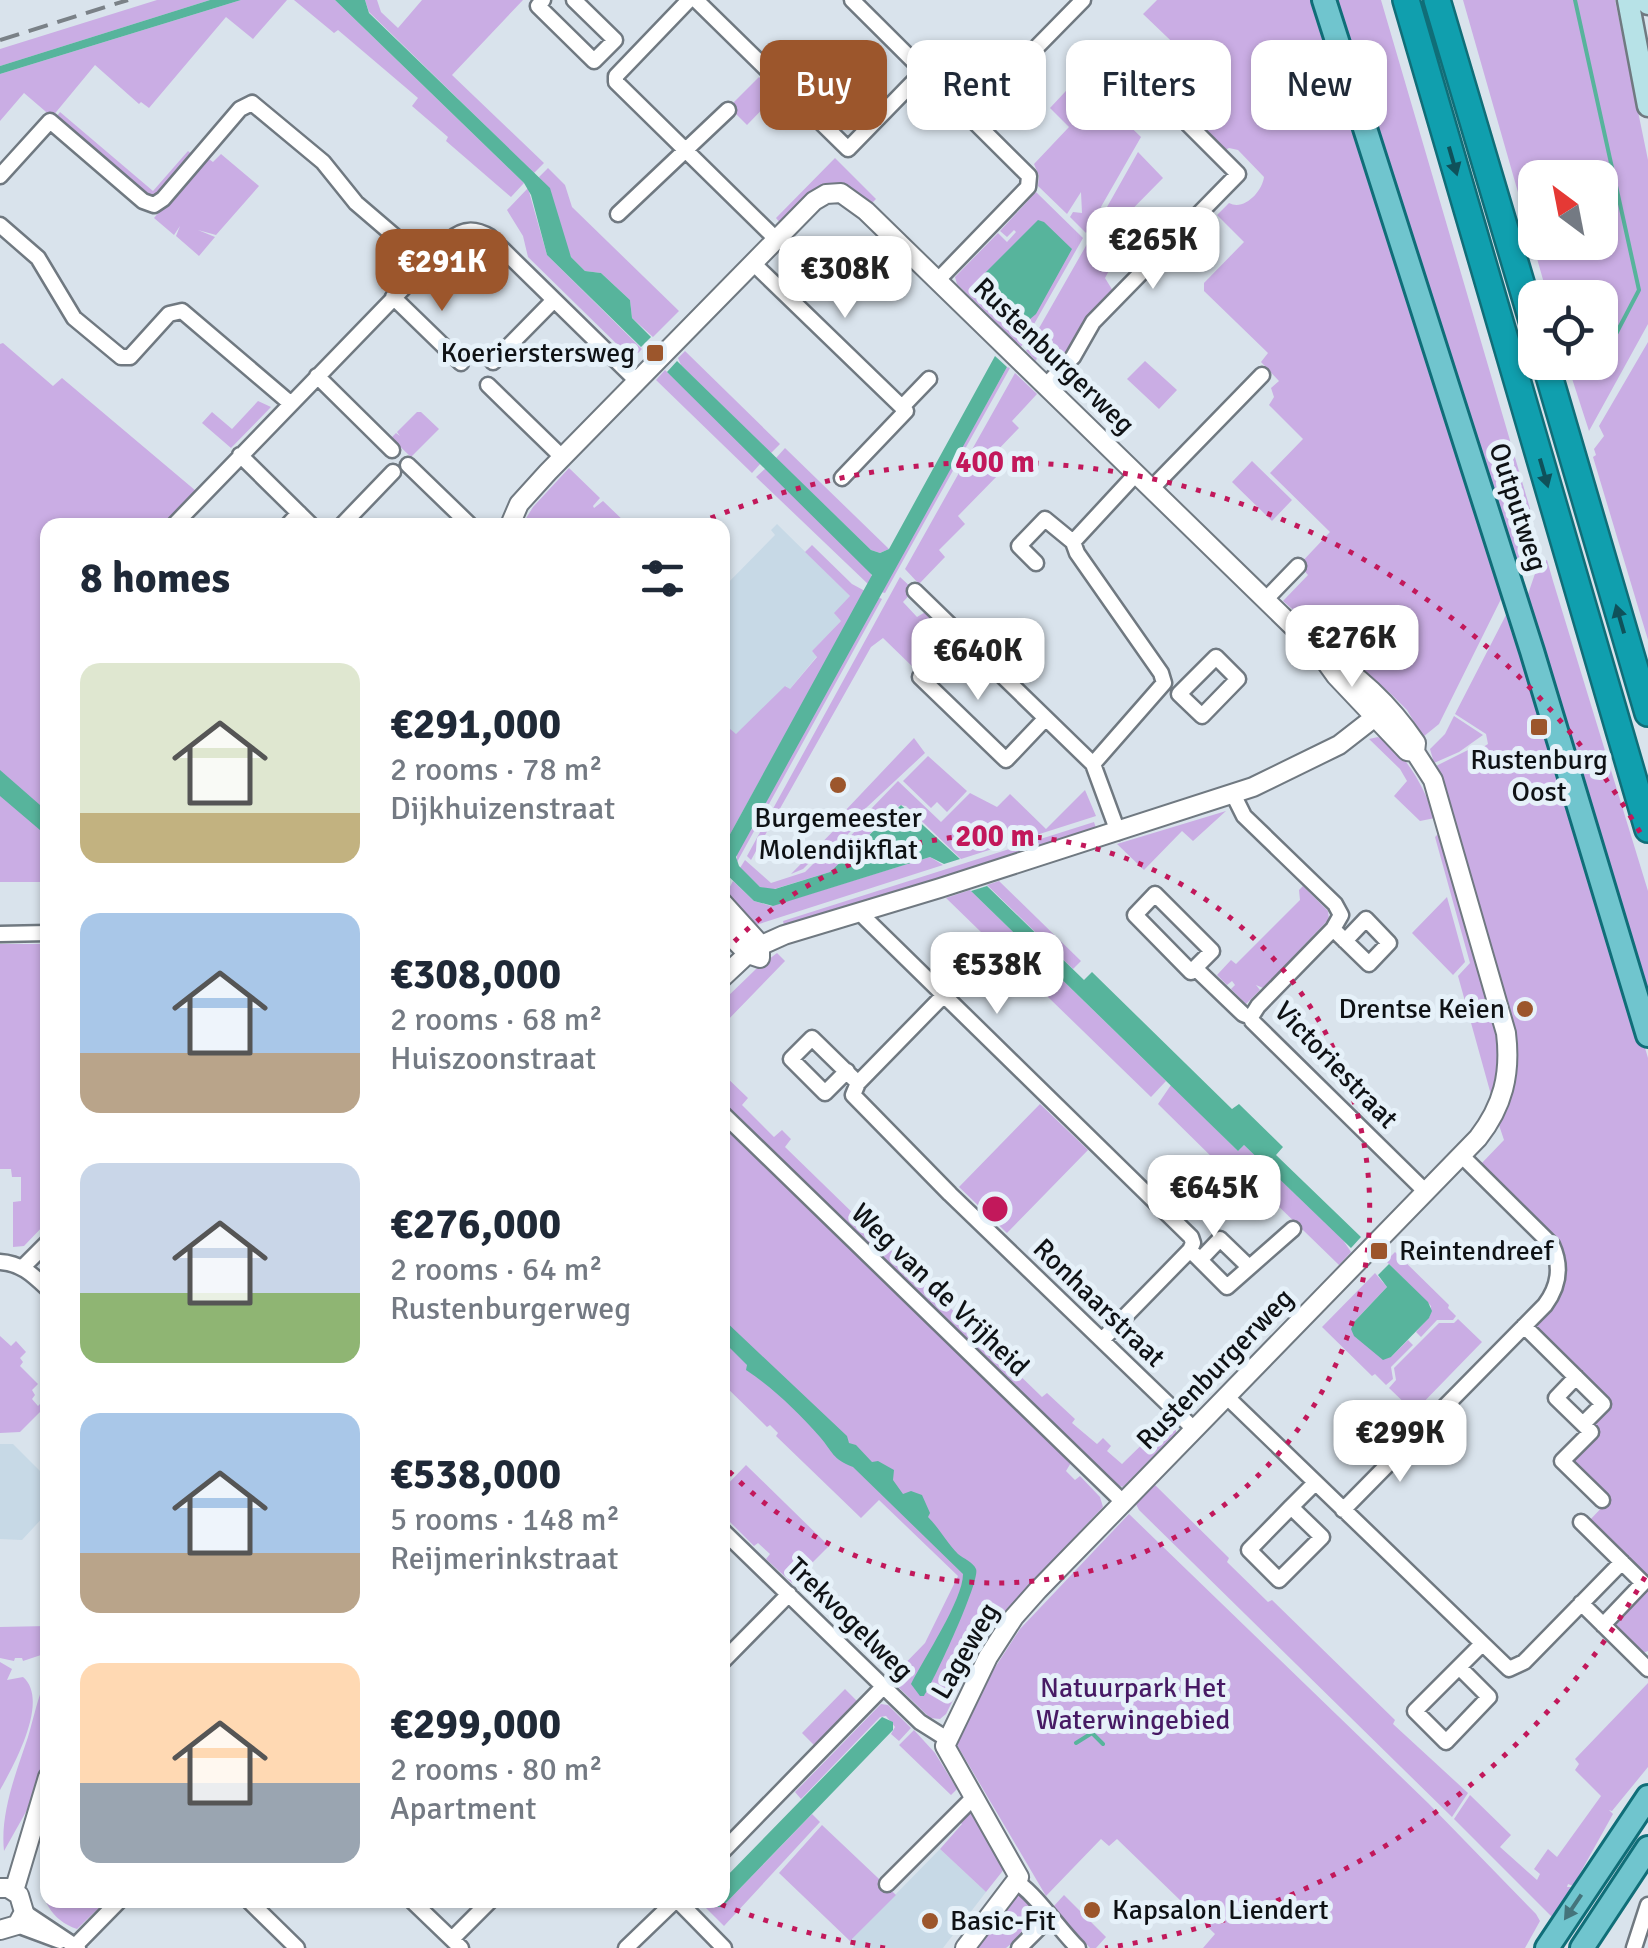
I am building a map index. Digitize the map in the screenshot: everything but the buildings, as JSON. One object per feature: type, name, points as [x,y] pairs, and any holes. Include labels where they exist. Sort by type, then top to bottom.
[{"type":"highway","points":[[1406,0],[1648,829]]},
{"type":"highway","points":[[1438,0],[1520,280]]},
{"type":"highway","points":[[1549,380],[1648,713]]},
{"type":"main road","name":"Outputweg","points":[[1324,0],[1520,614],[1648,1034]]},
{"type":"main road","points":[[1628,0],[1648,106]]},
{"type":"main road","points":[[1546,1948],[1648,1798]]},
{"type":"main road","points":[[1582,1948],[1648,1848]]},
{"type":"street","points":[[543,0],[538,6],[594,61],[616,40]]},
{"type":"street","points":[[574,0],[633,57]]},
{"type":"street","points":[[776,239],[616,82],[616,76],[693,0],[848,149],[907,88]]},
{"type":"street","points":[[1043,40],[1082,0]]},
{"type":"street","points":[[855,1],[907,52]]},
{"type":"street","points":[[0,176],[50,121],[140,198],[154,205],[240,109],[252,103],[324,162],[356,203],[426,263]]},
{"type":"street","points":[[618,214],[728,110]]},
{"type":"street","points":[[937,281],[1029,184],[1027,170],[986,130]]},
{"type":"street","points":[[1045,386],[1073,357],[1093,322],[1238,174],[1194,130]]},
{"type":"street","name":"Rustenburgerweg","points":[[513,518],[519,504],[562,457],[776,239],[818,198],[842,193],[855,201],[1318,651],[1345,667],[1375,709],[1416,743],[1415,752],[1433,780],[1446,819],[1506,1034],[1510,1058],[1506,1086],[1494,1115],[1461,1156],[1124,1502]]},
{"type":"street","points":[[0,226],[38,258],[74,318],[121,357],[133,355],[169,314],[182,312],[290,403]]},
{"type":"street","points":[[180,518],[454,236],[476,230],[490,237],[637,380]]},
{"type":"street","points":[[753,263],[904,409]]},
{"type":"street","points":[[394,297],[460,363]]},
{"type":"street","points":[[493,362],[554,300]]},
{"type":"street","points":[[1151,489],[1262,375]]},
{"type":"street","points":[[316,376],[392,450]]},
{"type":"street","points":[[842,478],[929,379]]},
{"type":"street","points":[[488,385],[562,457]]},
{"type":"street","points":[[240,455],[304,518]]},
{"type":"street","points":[[408,465],[463,518]]},
{"type":"street","points":[[349,518],[393,472]]},
{"type":"street","points":[[1073,542],[1136,474]]},
{"type":"street","points":[[294,518],[299,513]]},
{"type":"street","points":[[1036,563],[1019,546],[1046,519],[1073,542],[1164,683],[1179,694]]},
{"type":"street","points":[[1265,600],[1298,566]]},
{"type":"street","points":[[915,591],[1093,764],[1118,832]]},
{"type":"street","points":[[960,636],[920,677],[1006,760],[1045,720]]},
{"type":"street","points":[[1093,764],[1164,683]]},
{"type":"street","points":[[730,972],[756,952],[802,932],[1118,832],[1278,776],[1317,754],[1333,736],[1375,709]]},
{"type":"street","points":[[1233,794],[1244,816],[1338,908],[1340,920],[1333,929],[1344,940]]},
{"type":"street","points":[[1155,894],[1212,950],[1196,968],[1191,972],[1134,915],[1155,894]]},
{"type":"street","points":[[863,912],[943,996],[1188,1234],[1195,1255],[1228,1287],[1294,1229]]},
{"type":"street","points":[[730,914],[756,952]]},
{"type":"street","name":"Victoriestraat","points":[[1333,929],[1251,1017],[1426,1192]]},
{"type":"street","points":[[0,934],[40,933]]},
{"type":"street","points":[[730,933],[756,952]]},
{"type":"street","points":[[730,983],[756,952]]},
{"type":"street","points":[[1196,968],[1243,1014],[1251,1017]]},
{"type":"street","name":"Ronhaarstraat","points":[[943,996],[852,1077],[856,1099],[1194,1430]]},
{"type":"street","name":"Weg van de Vrijheid","points":[[730,1121],[1124,1502]]},
{"type":"street","points":[[1344,1510],[1544,1305],[1556,1286],[1559,1269],[1547,1238],[1461,1156]]},
{"type":"street","points":[[1102,1339],[1195,1255],[1220,1238],[1248,1266]]},
{"type":"street","points":[[22,1268],[40,1250]]},
{"type":"street","points":[[0,1262],[22,1268],[40,1283]]},
{"type":"street","points":[[1524,1326],[1604,1404],[1584,1424]]},
{"type":"street","points":[[1576,1378],[1556,1398],[1591,1432],[1562,1461],[1602,1500]]},
{"type":"street","points":[[1227,1397],[1504,1666],[1515,1668],[1622,1562]]},
{"type":"street","points":[[1291,1507],[1322,1536],[1279,1580],[1248,1550],[1291,1507],[1315,1483]]},
{"type":"street","name":"Lageweg","points":[[1017,1882],[1016,1868],[947,1752],[947,1739],[988,1657],[1014,1618],[1124,1502]]},
{"type":"street","points":[[1581,1522],[1643,1583],[1602,1625]]},
{"type":"street","name":"Trekvogelweg","points":[[730,1538],[930,1731],[947,1739]]},
{"type":"street","points":[[730,1654],[789,1594]]},
{"type":"street","points":[[1581,1603],[1648,1669]]},
{"type":"street","points":[[1458,1667],[1489,1697],[1446,1742],[1415,1711],[1458,1667],[1481,1645]]},
{"type":"street","points":[[730,1844],[884,1686]]},
{"type":"street","points":[[886,1884],[974,1798]]},
{"type":"street","points":[[40,1800],[5,1888],[22,1900],[8,1926],[77,1947],[113,1908]]},
{"type":"street","points":[[1600,1867],[1604,1913]]},
{"type":"street","points":[[965,1948],[1017,1882],[1078,1948]]},
{"type":"street","points":[[1634,1948],[1648,1906]]},
{"type":"street","points":[[256,1908],[297,1948]]},
{"type":"street","points":[[419,1908],[456,1944],[485,1908]]},
{"type":"street","points":[[626,1948],[668,1908]]},
{"type":"street","points":[[684,1908],[724,1948]]},
{"type":"street","points":[[1019,1948],[1049,1918]]},
{"type":"shaded area","points":[[210,0],[241,0],[0,74],[0,66]]},
{"type":"shaded area","points":[[335,0],[365,0],[369,13],[550,188],[571,257],[585,271],[601,273],[630,300],[632,318],[651,337],[641,347],[547,255],[531,195],[524,183]]},
{"type":"shaded area","points":[[1038,220],[1072,249],[1036,314],[1023,325],[982,284],[981,277]]},
{"type":"shaded area","points":[[995,356],[1007,367],[736,857],[739,866],[760,887],[775,889],[830,872],[901,805],[960,859],[944,864],[930,857],[773,906],[754,901],[730,878],[730,834],[872,575],[667,372],[677,361],[871,550],[880,553],[889,549]]},
{"type":"shaded area","points":[[777,524],[851,597],[842,620],[812,651],[817,656],[789,690],[786,686],[736,736],[730,730],[730,581],[775,535],[771,530]]},
{"type":"shaded area","points":[[0,770],[40,805],[40,830],[0,796]]},
{"type":"shaded area","points":[[987,886],[1084,980],[1092,972],[1232,1109],[1239,1104],[1283,1147],[1276,1155],[1361,1237],[1351,1248],[1244,1145],[1238,1151],[971,891]]},
{"type":"shaded area","points":[[1389,1264],[1428,1302],[1432,1311],[1391,1357],[1383,1360],[1351,1329],[1387,1287],[1378,1275]]},
{"type":"shaded area","points":[[730,1326],[847,1436],[849,1443],[872,1462],[894,1470],[893,1480],[903,1494],[911,1491],[922,1495],[928,1517],[958,1554],[976,1569],[964,1611],[924,1696],[911,1684],[950,1613],[963,1574],[853,1467],[837,1458],[784,1400],[746,1370],[747,1365],[730,1348]]},
{"type":"shaded area","points":[[0,1444],[13,1444],[40,1471],[40,1521],[22,1540],[0,1539]]},
{"type":"shaded area","points":[[882,1717],[893,1722],[893,1730],[730,1899],[730,1873]]},
{"type":"shaded area","points":[[940,1849],[986,1892],[943,1948],[852,1948],[850,1941]]},
{"type":"green space","points":[[157,0],[210,0],[0,66],[0,49]]},
{"type":"green space","points":[[241,0],[287,0],[253,39],[226,17],[149,108],[139,104],[95,65],[52,117],[24,93],[0,121],[0,74]]},
{"type":"green space","points":[[294,0],[335,0],[524,183],[511,197],[412,106],[418,98],[338,30],[334,33]]},
{"type":"green space","points":[[365,0],[377,0],[381,12],[398,28],[422,0],[523,0],[452,75],[544,163],[534,173],[369,12]]},
{"type":"green space","points":[[1157,0],[1318,0],[1331,40],[1251,40],[1251,130],[1359,130],[1504,593],[1439,724],[1423,737],[1407,710],[1391,694],[1283,601],[1308,575],[1299,565],[1330,532],[1270,473],[1303,439],[1269,405],[1274,397],[1271,388],[1279,381],[1261,362],[1268,353],[1204,291],[1204,283],[1244,242],[1217,215],[1229,203],[1241,204],[1251,199],[1264,177],[1238,150],[1229,148],[1221,152],[1200,132],[1231,130],[1231,40],[1170,40],[1143,14]]},
{"type":"green space","points":[[1333,0],[1381,0],[1533,519],[1533,531],[1517,562],[1514,553],[1510,556],[1498,503],[1468,428],[1374,130],[1387,130],[1387,40],[1346,40]]},
{"type":"green space","points":[[1463,0],[1615,0],[1648,160],[1648,324],[1618,378],[1618,280],[1543,280],[1537,260],[1618,260],[1618,160],[1518,160],[1518,192]]},
{"type":"green space","points":[[760,78],[760,112],[747,125],[729,107]]},
{"type":"green space","points":[[1066,91],[1066,124],[1050,108]]},
{"type":"green space","points":[[60,112],[153,191],[188,151],[194,156],[159,197],[150,199],[64,127],[66,124],[57,116]]},
{"type":"green space","points":[[1066,130],[1134,130],[1141,137],[1086,233],[1070,217],[1073,212],[1082,213],[1081,192],[1067,214],[1038,186],[1034,164]]},
{"type":"green space","points":[[1138,152],[1163,178],[1097,245],[1089,239]]},
{"type":"green space","points":[[221,154],[259,186],[216,235],[198,230],[215,237],[199,256],[176,236],[180,226],[174,235],[154,218],[206,157],[213,162]]},
{"type":"green space","points":[[835,158],[876,199],[871,204],[848,188],[782,225],[776,218]]},
{"type":"green space","points":[[548,168],[565,185],[572,207],[679,311],[653,337],[632,318],[630,300],[601,273],[585,271],[571,257],[539,177]]},
{"type":"green space","points":[[528,188],[547,255],[642,349],[632,359],[528,257],[523,236],[507,210]]},
{"type":"green space","points":[[1036,192],[1083,238],[1021,347],[957,284],[955,277],[998,233],[1007,242],[1016,232],[1007,237],[1000,231]]},
{"type":"green space","points":[[1087,244],[1112,265],[1105,278],[1113,291],[1053,368],[1038,353],[1036,361],[1026,351]]},
{"type":"green space","points":[[1648,342],[1648,640],[1593,457],[1604,436],[1599,426]]},
{"type":"green space","points":[[0,344],[53,386],[62,378],[196,491],[173,518],[40,518],[40,882],[0,882]]},
{"type":"green space","points":[[685,351],[780,444],[771,453],[681,365],[678,358]]},
{"type":"green space","points":[[1145,361],[1177,390],[1159,409],[1127,379]]},
{"type":"green space","points":[[1007,367],[1010,368],[885,593],[881,592]]},
{"type":"green space","points":[[665,370],[761,463],[752,473],[656,380]]},
{"type":"green space","points":[[1015,373],[1037,394],[1012,421],[1019,428],[991,457],[1001,472],[958,516],[965,524],[939,550],[945,557],[919,584],[905,569]]},
{"type":"green space","points":[[1572,380],[1617,380],[1589,431]]},
{"type":"green space","points":[[258,401],[271,407],[231,448],[202,423],[212,412],[232,429]]},
{"type":"green space","points":[[417,412],[439,429],[411,457],[391,438],[396,433],[400,436],[397,432]]},
{"type":"green space","points":[[785,448],[889,549],[880,553],[871,550],[776,458]]},
{"type":"green space","points":[[1252,461],[1292,500],[1272,521],[1232,482]]},
{"type":"green space","points":[[569,468],[600,498],[594,508],[603,501],[621,518],[526,518]]},
{"type":"green space","points":[[766,468],[869,569],[869,585],[756,477]]},
{"type":"green space","points":[[812,545],[852,584],[865,591],[730,834],[730,729],[736,734],[785,686],[790,689],[817,657],[812,651],[841,621],[834,613],[850,596],[805,552]]},
{"type":"green space","points":[[1541,556],[1543,561],[1547,560],[1648,891],[1648,1011],[1526,600]]},
{"type":"green space","points":[[900,577],[914,590],[903,602],[917,617],[927,611],[947,630],[946,640],[917,671],[883,638],[871,647],[751,860],[747,856]]},
{"type":"green space","points":[[878,597],[882,599],[737,862],[737,852]]},
{"type":"green space","points":[[1506,615],[1512,634],[1516,626],[1527,659],[1544,735],[1565,780],[1648,1058],[1648,1583],[1588,1522],[1608,1501],[1569,1462],[1598,1432],[1591,1424],[1610,1402],[1531,1327],[1552,1305],[1556,1242],[1480,1165],[1504,1140],[1498,1122],[1513,1087],[1515,1051],[1436,766],[1488,744],[1486,734],[1455,714]]},
{"type":"green space","points":[[1454,716],[1483,735],[1434,763],[1430,749],[1445,734]]},
{"type":"green space","points":[[1378,737],[1406,761],[1435,818],[1420,821],[1394,796],[1407,781],[1369,739]]},
{"type":"green space","points":[[914,738],[925,753],[852,821],[856,826],[832,850],[791,874],[847,817],[843,813]]},
{"type":"green space","points":[[928,756],[967,791],[947,812],[937,802],[931,808],[903,781]]},
{"type":"green space","points":[[898,781],[941,822],[970,793],[997,807],[1010,794],[1046,829],[1085,790],[1096,816],[961,859],[906,806],[900,805],[830,872],[771,890],[760,887],[740,868],[745,860],[771,883],[805,872],[817,860],[834,853],[862,824],[871,832],[876,826],[870,829],[864,823],[867,813]]},
{"type":"green space","points":[[1226,811],[1193,841],[1182,831],[1144,870],[1117,844]]},
{"type":"green space","points":[[1094,822],[1097,831],[785,929],[783,921]]},
{"type":"green space","points":[[1442,830],[1499,1034],[1502,1055],[1493,1102],[1458,976],[1470,963],[1435,837]]},
{"type":"green space","points":[[930,857],[943,865],[756,925],[730,898],[733,881],[754,901],[771,906]]},
{"type":"green space","points":[[999,881],[1081,961],[1073,969],[987,885]]},
{"type":"green space","points":[[1303,886],[1328,911],[1329,919],[1263,988],[1256,985],[1260,990],[1246,1004],[1231,989],[1235,985],[1232,981],[1227,985],[1217,975],[1231,960],[1236,964],[1300,900],[1299,890]]},
{"type":"green space","points":[[970,890],[1166,1081],[1151,1097],[946,898]]},
{"type":"green space","points":[[1447,897],[1465,962],[1453,975],[1412,933]]},
{"type":"green space","points":[[0,944],[40,944],[40,1229],[24,1246],[13,1247],[13,1202],[21,1201],[21,1177],[12,1177],[11,1169],[0,1169]]},
{"type":"green space","points":[[777,953],[785,961],[730,1018],[730,994]]},
{"type":"green space","points":[[730,1081],[748,1098],[742,1105],[774,1137],[782,1130],[791,1139],[785,1147],[1042,1397],[1047,1393],[1075,1419],[1072,1423],[1097,1444],[1103,1438],[1111,1446],[1107,1451],[1122,1464],[1169,1418],[1176,1433],[1123,1487],[1111,1483],[730,1112]]},
{"type":"green space","points":[[1171,1085],[1238,1151],[1244,1145],[1343,1240],[1351,1252],[1339,1265],[1233,1162],[1224,1169],[1158,1104]]},
{"type":"green space","points":[[1040,1104],[1088,1150],[1007,1233],[959,1187]]},
{"type":"green space","name":"Natuurpark Het Waterwingebied","points":[[730,1128],[1072,1461],[1066,1471],[1075,1480],[1080,1476],[1100,1497],[1103,1507],[1001,1615],[946,1714],[940,1719],[930,1718],[890,1679],[925,1643],[958,1576],[879,1500],[861,1518],[776,1436],[778,1433],[770,1425],[767,1427],[730,1391]]},
{"type":"green space","points":[[1395,1252],[1449,1305],[1456,1316],[1453,1320],[1437,1320],[1421,1337],[1416,1332],[1430,1316],[1431,1306],[1386,1261]]},
{"type":"green space","points":[[1375,1273],[1387,1287],[1353,1323],[1391,1357],[1408,1340],[1413,1345],[1391,1367],[1393,1379],[1386,1385],[1322,1327]]},
{"type":"green space","points":[[1458,1319],[1482,1342],[1414,1412],[1389,1388],[1396,1380],[1394,1368],[1439,1323],[1454,1323]]},
{"type":"green space","points":[[0,1336],[11,1346],[16,1341],[26,1352],[20,1358],[20,1366],[38,1384],[32,1390],[32,1399],[40,1404],[40,1412],[20,1432],[0,1433]]},
{"type":"green space","points":[[746,1465],[829,1546],[792,1583],[766,1559],[770,1554],[758,1543],[754,1546],[730,1522],[730,1482]]},
{"type":"green space","points":[[1155,1485],[1229,1558],[1227,1562],[1268,1602],[1272,1600],[1395,1720],[1393,1724],[1468,1793],[1452,1817],[1139,1510],[1136,1504]]},
{"type":"green space","name":"Natuurpark Het Waterwingebied","points":[[1129,1514],[1428,1803],[1536,1914],[1540,1921],[1525,1948],[1203,1948],[1215,1934],[1117,1839],[1109,1846],[1101,1839],[1046,1896],[957,1745],[994,1669],[1020,1629]]},
{"type":"green space","points":[[1648,1585],[1648,1651],[1640,1654],[1617,1631],[1615,1622]]},
{"type":"green space","points":[[40,1626],[40,1655],[23,1661],[0,1658],[0,1627]]},
{"type":"green space","points":[[0,1662],[12,1669],[7,1680],[23,1677],[33,1701],[27,1733],[0,1790]]},
{"type":"green space","points":[[1648,1683],[1648,1767],[1609,1810],[1613,1814],[1573,1886],[1568,1884],[1572,1887],[1553,1918],[1454,1819],[1470,1795],[1511,1835],[1500,1847],[1537,1880],[1540,1874],[1534,1869],[1548,1849],[1557,1857],[1601,1796],[1575,1770],[1579,1764],[1575,1759]]},
{"type":"green space","points":[[845,1689],[857,1701],[814,1745],[802,1733]]},
{"type":"green space","points":[[40,1696],[40,1771],[27,1810],[4,1851],[10,1793]]},
{"type":"green space","points":[[881,1704],[888,1705],[911,1728],[899,1741],[891,1734],[895,1727],[886,1716],[880,1717],[801,1799],[795,1792]]},
{"type":"green space","points":[[914,1730],[935,1753],[957,1789],[951,1795],[899,1745]]},
{"type":"green space","points":[[967,1807],[1005,1868],[986,1892],[940,1849],[962,1824],[957,1819]]},
{"type":"green space","points":[[812,1814],[820,1822],[724,1926],[706,1908],[730,1908],[730,1899]]},
{"type":"green space","points":[[822,1825],[896,1895],[850,1941],[779,1873]]},
{"type":"green space","points":[[1018,1893],[1035,1912],[1034,1925],[1006,1948],[975,1948]]},
{"type":"green space","points":[[1064,1895],[1106,1937],[1096,1948],[1090,1948],[1053,1907]]},
{"type":"green space","points":[[50,1908],[99,1908],[77,1929]]},
{"type":"waterway","points":[[1575,0],[1639,290],[1618,330]]},
{"type":"waterway","points":[[1055,1727],[1080,1714],[1088,1719]]},
{"type":"waterway","points":[[1076,1743],[1092,1733],[1103,1744]]},
{"type":"railway","points":[[0,40],[128,0]]},
{"type":"place","name":"Koerierstersweg","points":[[655,353]]},
{"type":"place","name":"Rustenburg Oost","points":[[1539,727]]},
{"type":"place","name":"Burgemeester Molendijkflat","points":[[838,785]]},
{"type":"place","name":"Drentse Keien","points":[[1525,1009]]},
{"type":"place","name":"Reintendreef","points":[[1379,1251]]},
{"type":"place","name":"Kapsalon Liendert","points":[[1092,1910]]},
{"type":"place","name":"Basic-Fit","points":[[930,1921]]}]
